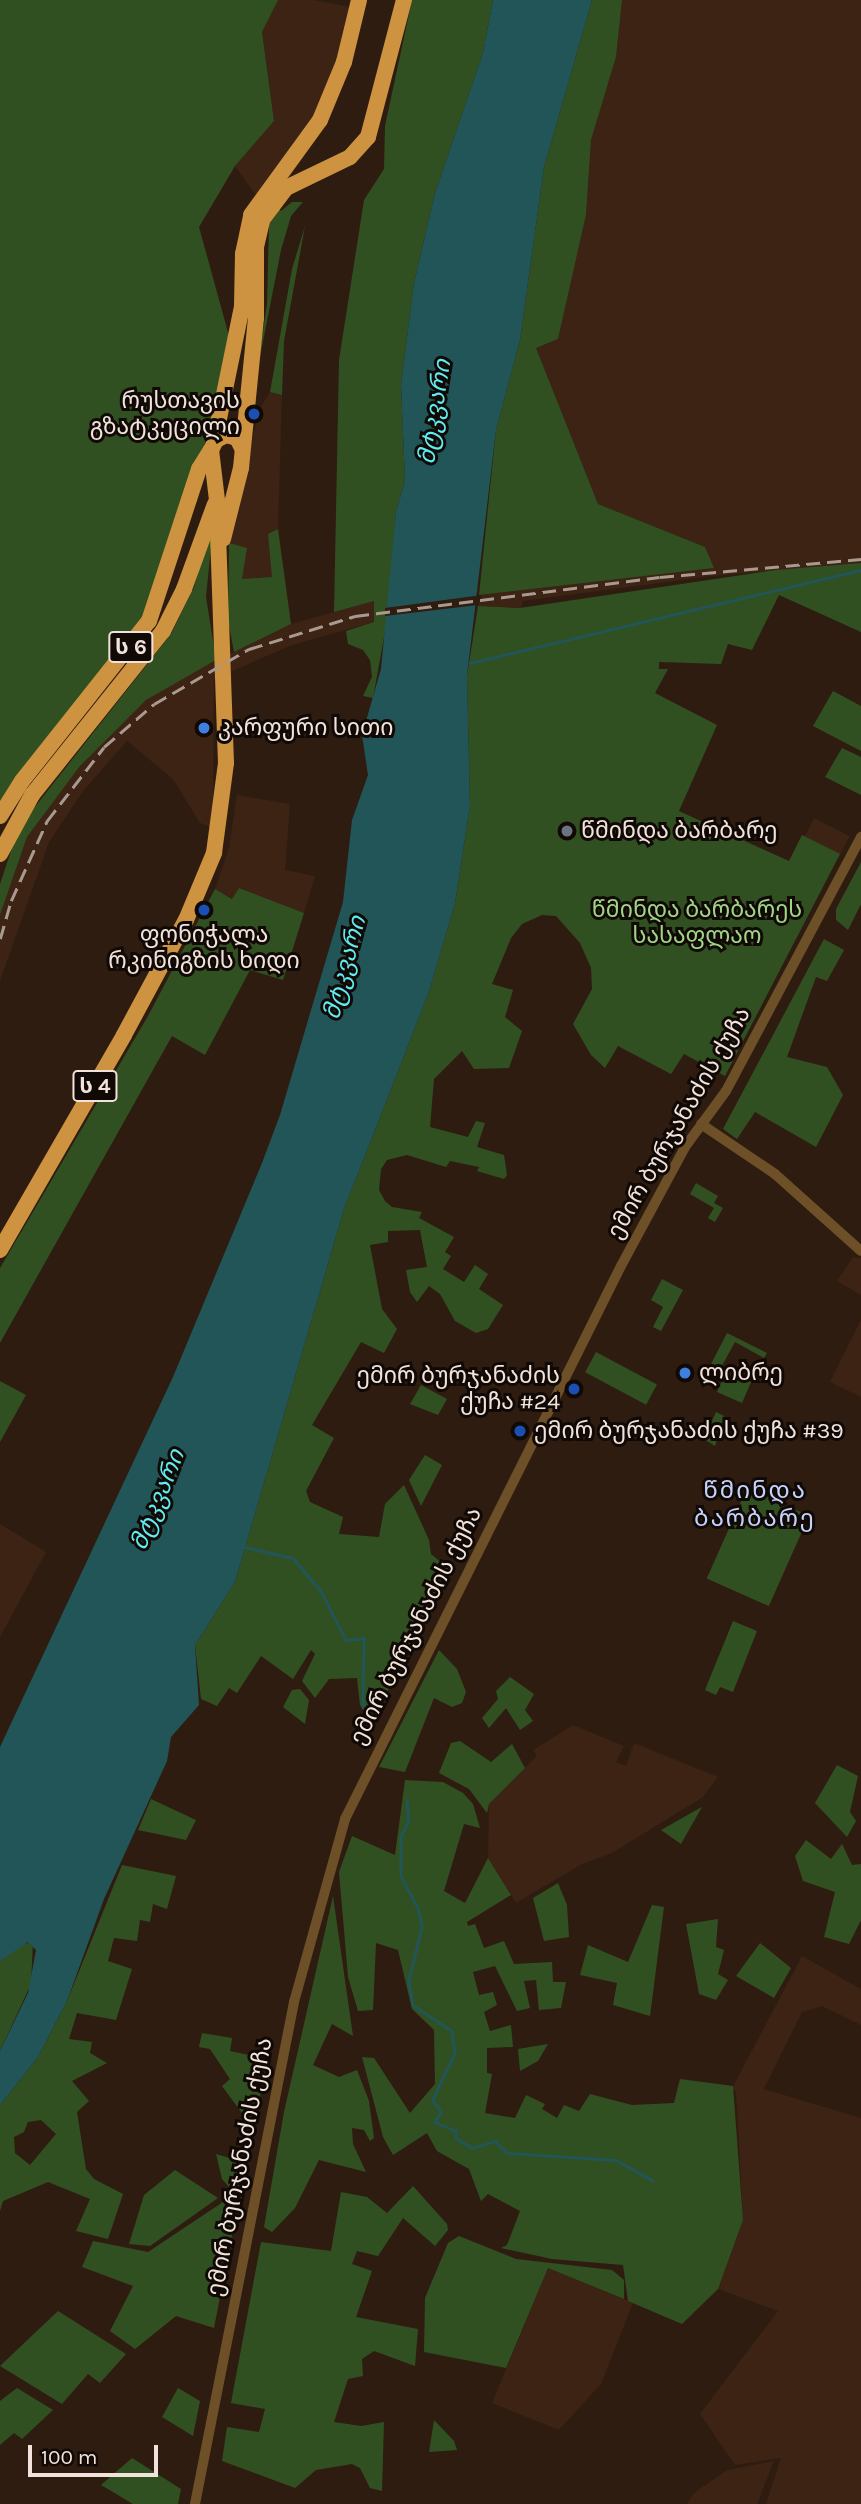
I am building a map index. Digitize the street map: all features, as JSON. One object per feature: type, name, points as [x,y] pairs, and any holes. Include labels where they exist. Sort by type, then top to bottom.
[{"type":"highway","points":[[237,472],[220,476],[213,450],[242,306],[243,254],[251,215],[320,120],[344,62],[359,0]]},
{"type":"highway","points":[[242,448],[262,220],[286,188],[350,157],[368,137],[379,107],[404,0]]},
{"type":"highway","points":[[213,450],[234,436],[242,448]]},
{"type":"highway","name":"ს 4","points":[[219,558],[242,448]]},
{"type":"highway","name":"ს 4","points":[[0,1250],[124,1035],[186,920],[214,853],[226,763],[213,450]]},
{"type":"highway","name":"ს 6","points":[[0,816],[22,780],[149,621],[160,600],[199,469],[213,450]]},
{"type":"highway","name":"ს 6","points":[[0,854],[32,794],[163,631],[176,609],[217,500],[237,472]]},
{"type":"street","name":"ემირ ბურჯანაძის ქუჩა","points":[[195,2504],[294,2002],[341,1829],[456,1589],[621,1266],[701,1124],[726,1091],[861,837]]},
{"type":"street","points":[[701,1124],[775,1174],[861,1251]]},
{"type":"shaded area","points":[[278,0],[314,0],[350,7],[340,59],[315,118],[256,195],[235,166],[274,121],[262,32]]},
{"type":"shaded area","points":[[622,0],[861,0],[861,563],[712,576],[523,601],[521,608],[478,606],[479,595],[713,568],[705,547],[598,504],[536,348],[558,339],[586,215],[591,140],[616,57]]},
{"type":"shaded area","points":[[270,392],[282,395],[278,529],[268,534],[273,577],[241,579],[229,543],[259,410]]},
{"type":"shaded area","points":[[374,601],[374,622],[292,645],[214,679],[213,828],[200,823],[173,779],[127,741],[83,791],[49,842],[0,981],[0,915],[27,837],[80,766],[112,731],[146,700],[189,674],[291,624]]},
{"type":"shaded area","points":[[237,795],[290,804],[285,870],[315,876],[304,913],[239,888],[233,899],[215,889],[229,848]]},
{"type":"shaded area","points":[[814,818],[850,836],[840,855],[804,837]]},
{"type":"shaded area","points":[[853,1257],[861,1258],[861,1295],[837,1281]]},
{"type":"shaded area","points":[[861,1320],[861,1397],[830,1382]]},
{"type":"shaded area","points":[[0,1524],[46,1552],[0,1637]]},
{"type":"shaded area","points":[[573,1725],[624,1746],[616,1762],[626,1766],[634,1743],[718,1777],[703,1797],[612,1853],[582,1864],[516,1903],[488,1858],[489,1804],[537,1756],[533,1750]]},
{"type":"shaded area","points":[[802,1956],[861,1989],[861,2025],[822,2006],[802,2012],[764,2089],[861,2118],[861,2504],[766,2504],[781,2458],[735,2465],[700,2414],[778,2311],[718,2289],[743,2220],[736,2091],[731,2090]]},
{"type":"shaded area","points":[[548,2268],[633,2303],[601,2384],[559,2430],[492,2403]]},
{"type":"shaded area","points":[[774,2461],[757,2504],[687,2504],[694,2493],[727,2470]]},
{"type":"green space","points":[[0,0],[278,0],[262,32],[274,121],[235,166],[199,227],[229,336],[222,391],[155,597],[124,647],[0,807]]},
{"type":"green space","points":[[412,0],[493,0],[483,53],[435,193],[414,283],[401,385],[405,481],[396,511],[388,615],[373,698],[363,696],[372,677],[370,660],[363,650],[348,644],[346,631],[374,622],[374,601],[334,612],[339,360],[364,200],[384,169],[385,126]]},
{"type":"green space","points":[[592,0],[622,0],[616,57],[591,140],[586,215],[558,339],[536,348],[598,504],[705,547],[714,568],[479,595],[496,430],[520,340],[544,167]]},
{"type":"green space","points":[[292,202],[303,202],[291,216],[281,250],[256,377],[267,304],[269,225],[278,208],[281,211]]},
{"type":"green space","points":[[305,226],[284,341],[282,395],[270,392],[292,269]]},
{"type":"green space","points":[[214,518],[206,597],[216,660],[146,700],[80,766],[27,837],[0,915],[0,884],[19,827],[171,634],[194,587]]},
{"type":"green space","points":[[278,529],[291,624],[234,652],[228,620],[229,543],[247,548],[242,579],[272,577],[268,534]]},
{"type":"green space","name":"წმინდა ბარბარეს სასაფლაო","points":[[861,563],[861,632],[779,595],[752,650],[728,644],[721,664],[659,662],[659,669],[668,669],[655,693],[717,725],[679,811],[789,861],[802,835],[840,854],[725,1076],[684,1054],[671,1074],[618,1046],[605,1068],[591,1055],[573,1024],[592,989],[591,968],[580,943],[556,916],[542,915],[522,924],[511,938],[492,984],[513,990],[505,1017],[522,1031],[509,1068],[474,1069],[462,1051],[434,1079],[430,1127],[468,1137],[476,1121],[485,1123],[477,1147],[504,1155],[507,1175],[504,1179],[477,1171],[479,1167],[450,1161],[446,1167],[407,1155],[387,1160],[381,1169],[379,1190],[385,1201],[392,1207],[422,1212],[419,1218],[454,1237],[445,1252],[451,1256],[443,1269],[464,1282],[475,1265],[488,1274],[479,1289],[503,1305],[488,1329],[476,1333],[455,1321],[440,1294],[429,1286],[417,1302],[410,1292],[406,1270],[427,1267],[420,1230],[388,1231],[388,1242],[370,1245],[382,1309],[397,1329],[384,1353],[361,1342],[312,1425],[334,1438],[306,1491],[310,1502],[343,1517],[339,1534],[379,1537],[385,1504],[404,1485],[429,1540],[431,1554],[449,1569],[371,1724],[360,1705],[357,1678],[329,1679],[315,1698],[302,1681],[315,1654],[311,1650],[293,1679],[261,1656],[237,1693],[229,1688],[217,1706],[201,1699],[195,1645],[235,1582],[344,1209],[429,992],[455,903],[470,806],[467,676],[478,606],[520,608],[776,570]]},
{"type":"green space","points":[[833,691],[861,706],[861,751],[813,726]]},
{"type":"green space","points":[[842,748],[861,757],[861,795],[825,777]]},
{"type":"green space","points":[[861,862],[861,904],[848,930],[836,920],[836,909]]},
{"type":"green space","points":[[239,888],[304,913],[283,980],[250,970],[205,1055],[172,1036],[0,1343],[0,1268],[148,1016],[215,889],[232,899]]},
{"type":"green space","points":[[824,939],[844,950],[827,981],[816,977],[787,1057],[827,1067],[843,1095],[816,1147],[755,1112],[737,1139],[723,1129]]},
{"type":"green space","points":[[696,1183],[718,1196],[714,1203],[723,1208],[715,1222],[708,1218],[714,1208],[690,1194]]},
{"type":"green space","points":[[662,1279],[683,1290],[661,1331],[653,1327],[663,1307],[651,1300]]},
{"type":"green space","points":[[727,1333],[767,1353],[764,1358],[735,1342],[719,1371],[710,1366]]},
{"type":"green space","points":[[596,1352],[657,1384],[646,1405],[585,1372]]},
{"type":"green space","points":[[728,1367],[751,1382],[742,1403],[717,1392]]},
{"type":"green space","points":[[0,1381],[26,1395],[0,1442]]},
{"type":"green space","points":[[421,1385],[447,1399],[438,1415],[410,1404]]},
{"type":"green space","points":[[716,1412],[724,1416],[715,1446],[704,1439]]},
{"type":"green space","points":[[425,1455],[442,1465],[421,1506],[409,1480]]},
{"type":"green space","points":[[747,1488],[809,1516],[769,1606],[707,1578]]},
{"type":"green space","points":[[733,1621],[757,1631],[733,1692],[720,1687],[716,1695],[705,1690]]},
{"type":"green space","points":[[439,1650],[457,1669],[466,1692],[462,1703],[452,1707],[434,1698],[405,1772],[379,1767]]},
{"type":"green space","points":[[510,1677],[534,1694],[525,1710],[533,1721],[520,1730],[506,1708],[489,1728],[482,1718],[498,1699],[496,1691]]},
{"type":"green space","points":[[300,1689],[309,1700],[305,1724],[283,1707],[292,1690]]},
{"type":"green space","points":[[460,1741],[491,1762],[512,1744],[525,1768],[489,1804],[487,1813],[469,1789],[439,1773],[451,1743]]},
{"type":"green space","points":[[837,1765],[858,1776],[850,1812],[856,1821],[847,1837],[815,1803]]},
{"type":"green space","points":[[405,1780],[443,1782],[463,1793],[473,1804],[480,1828],[464,1824],[444,1891],[465,1903],[488,1858],[511,1895],[467,1922],[468,1926],[475,1924],[484,1948],[504,1941],[514,1964],[552,1962],[553,1982],[566,1982],[561,2008],[539,2010],[536,1980],[524,1981],[530,2008],[517,2011],[495,1966],[473,1972],[479,1995],[493,1992],[497,2005],[484,2012],[490,2031],[511,2025],[513,2047],[487,2048],[487,2073],[492,2074],[485,2113],[515,2118],[526,2095],[545,2104],[542,2109],[557,2118],[564,2105],[579,2111],[590,2094],[632,2105],[674,2103],[680,2079],[733,2086],[743,2220],[718,2289],[682,2324],[628,2301],[623,2265],[552,2259],[501,2248],[507,2245],[520,2211],[488,2194],[481,2201],[469,2169],[437,2151],[427,2133],[393,2155],[383,2137],[362,2057],[374,2058],[410,2113],[435,2084],[434,2030],[412,2009],[398,1950],[376,1943],[373,2010],[358,2011],[348,1977],[339,1872],[352,1836],[395,1855]]},
{"type":"green space","points":[[151,1799],[196,1820],[186,1840],[138,1830]]},
{"type":"green space","points":[[702,1807],[681,1844],[661,1830],[700,1808]]},
{"type":"green space","points":[[806,1840],[831,1859],[842,1844],[852,1865],[861,1864],[861,1920],[849,1944],[824,1937],[835,1892],[803,1881],[795,1856]]},
{"type":"green space","points":[[122,1865],[176,1876],[167,1909],[153,1904],[150,1922],[140,1920],[137,1941],[114,1938],[108,1961],[132,1969],[116,2020],[77,2013],[69,2039],[92,2042],[90,2053],[107,2063],[72,2081],[89,2101],[77,2112],[86,2169],[94,2179],[123,2194],[108,2239],[76,2231],[90,2199],[48,2182],[3,2201],[0,2211],[0,2105],[38,2057],[67,2001]],"holes":[[[41,2120],[56,2134],[30,2165],[15,2153],[14,2137],[24,2132],[28,2122]]]},
{"type":"green space","points":[[558,1883],[567,1905],[569,1937],[544,1941],[533,1898]]},
{"type":"green space","points":[[333,1896],[353,2036],[332,2024],[313,2065],[339,2077],[357,2070],[369,2101],[374,2138],[370,2141],[364,2130],[352,2128],[353,2144],[366,2172],[319,2160],[295,2208],[272,2232],[264,2227],[284,2112]]},
{"type":"green space","points":[[652,1905],[664,1907],[650,2016],[613,2005],[617,1983],[580,1975],[588,1945],[628,1962]]},
{"type":"green space","points":[[718,1919],[716,1947],[724,1950],[718,1974],[728,1980],[716,2000],[699,1994],[686,1924]]},
{"type":"green space","points":[[33,1942],[31,1984],[0,2051],[0,1961],[23,1944]]},
{"type":"green space","points":[[760,1943],[791,1968],[774,1998],[736,1976]]},
{"type":"green space","points":[[202,2033],[232,2038],[230,2051],[268,2059],[253,2128],[222,2086],[230,2079],[210,2049],[199,2047]]},
{"type":"green space","points":[[548,2044],[538,2061],[520,2071],[518,2049]]},
{"type":"green space","points":[[216,2154],[247,2163],[242,2194],[234,2193],[222,2179]]},
{"type":"green space","points":[[175,2170],[218,2198],[150,2246],[129,2244],[144,2195]]},
{"type":"green space","points":[[413,2186],[447,2224],[448,2230],[435,2246],[403,2218],[378,2256],[357,2251],[352,2264],[372,2271],[356,2317],[418,2329],[415,2366],[374,2351],[362,2359],[363,2376],[348,2379],[334,2422],[361,2426],[384,2422],[382,2491],[370,2488],[360,2468],[352,2464],[316,2470],[295,2488],[222,2461],[227,2427],[259,2432],[265,2409],[231,2403],[261,2242],[331,2251],[341,2192],[367,2197],[387,2213]]},
{"type":"green space","points":[[223,2202],[237,2210],[214,2328],[176,2316],[135,2349],[110,2331],[133,2286],[82,2267],[93,2241],[148,2252]]},
{"type":"green space","points":[[459,2236],[516,2259],[612,2270],[624,2280],[624,2299],[548,2268],[506,2368],[424,2352],[425,2298],[448,2243]]},
{"type":"green space","points":[[58,2311],[126,2354],[100,2383],[88,2374],[62,2404],[0,2366]]},
{"type":"green space","points":[[17,2388],[53,2410],[22,2439],[14,2433],[0,2445],[0,2401]]},
{"type":"green space","points":[[178,2388],[200,2401],[193,2436],[162,2417]]},
{"type":"green space","points":[[434,2420],[454,2441],[457,2450],[429,2452]]},
{"type":"green space","points":[[132,2458],[181,2489],[178,2504],[133,2504],[101,2485]]},
{"type":"water","name":"მტკვარი","points":[[493,0],[592,0],[544,167],[520,340],[496,430],[467,676],[470,806],[455,903],[429,992],[344,1209],[235,1582],[195,1645],[199,1705],[171,1737],[167,1761],[104,1899],[67,2001],[38,2057],[0,2105],[0,2051],[28,1993],[36,1950],[28,1942],[0,1961],[0,1747],[173,1377],[262,1163],[280,1115],[343,902],[352,820],[368,775],[362,735],[381,669],[396,511],[405,481],[401,385],[414,283],[435,193],[483,53]]},
{"type":"pier","points":[[482,595],[478,605],[385,616],[385,608]]},
{"type":"waterway","points":[[470,663],[861,570]]},
{"type":"waterway","points":[[240,1546],[293,1558],[321,1591],[346,1640],[364,1638],[363,1703],[369,1715]]},
{"type":"waterway","points":[[407,1800],[409,1821],[401,1837],[401,1876],[419,1910],[422,1927],[409,1981],[413,2005],[452,2031],[455,2053],[433,2100],[441,2112],[435,2122],[456,2131],[456,2138],[472,2148],[495,2141],[507,2153],[616,2160],[652,2180]]},
{"type":"railway","points":[[0,939],[11,901],[47,821],[104,747],[154,704],[249,649],[355,616],[660,577],[861,559]]},
{"type":"place","name":"რუსთავის გზატკეცილი","points":[[254,414]]},
{"type":"place","name":"კარფური სითი","points":[[204,728]]},
{"type":"place","name":"წმინდა ბარბარე","points":[[567,831]]},
{"type":"place","name":"ფონიჭალა რკინიგზის ხიდი","points":[[204,910]]},
{"type":"place","name":"ლიბრე","points":[[685,1373]]},
{"type":"place","name":"ემირ ბურჯანაძის ქუჩა #24","points":[[574,1389]]},
{"type":"place","name":"ემირ ბურჯანაძის ქუჩა #39","points":[[520,1431]]},
{"type":"district","name":"წმინდა ბარბარე","points":[[755,1505]]}]
